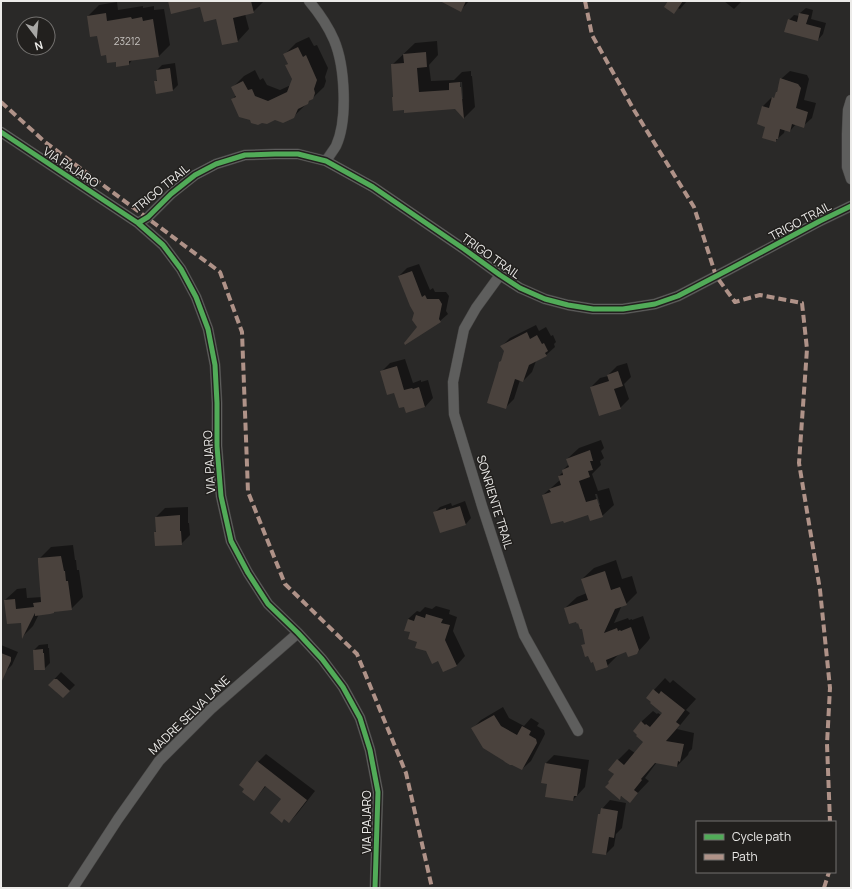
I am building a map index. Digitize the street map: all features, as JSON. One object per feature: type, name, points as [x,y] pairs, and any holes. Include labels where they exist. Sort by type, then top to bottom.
[{"type":"street","points":[[309,1],[334,40],[340,57],[343,82],[344,100],[340,132],[336,146],[326,161]]},
{"type":"street","points":[[851,100],[848,110],[847,167],[851,179]]},
{"type":"street","name":"VIA PAJARO","points":[[1,132],[138,223],[163,246],[180,269],[196,297],[208,329],[215,365],[217,446],[221,496],[231,541],[248,573],[268,604],[322,659],[343,687],[360,718],[370,750],[378,792],[376,888]]},
{"type":"street","name":"TRIGO TRAIL","points":[[138,223],[148,217],[171,194],[195,176],[216,164],[245,155],[298,154],[326,161],[373,187],[520,288],[545,299],[568,305],[593,309],[623,309],[655,304],[678,296],[851,206]]},
{"type":"street","name":"SONRIENTE TRAIL","points":[[500,275],[476,308],[464,329],[452,382],[454,414],[524,635],[578,731]]},
{"type":"street","name":"MADRE SELVA LANE","points":[[73,888],[118,819],[159,761],[211,709],[298,633]]},
{"type":"building","points":[[168,1],[251,1],[254,13],[233,18],[238,42],[222,45],[216,19],[204,22],[200,7],[171,14]]},
{"type":"building","points":[[440,1],[466,1],[461,12]]},
{"type":"building","points":[[668,1],[683,1],[674,14],[664,7]]},
{"type":"building","points":[[106,13],[107,21],[131,17],[132,19],[142,17],[143,21],[153,19],[159,57],[129,61],[129,65],[116,67],[116,62],[107,63],[106,55],[101,56],[97,36],[90,37],[87,16]]},
{"type":"building","points":[[799,13],[809,15],[806,24],[821,28],[818,41],[784,32],[788,19],[797,22]]},
{"type":"building","points":[[298,47],[303,57],[306,55],[317,80],[313,99],[309,101],[308,104],[298,109],[294,118],[283,123],[275,120],[267,124],[262,123],[258,125],[251,123],[250,120],[239,117],[231,99],[236,97],[231,87],[243,81],[248,90],[252,89],[255,96],[268,101],[287,92],[292,79],[285,65],[288,64],[283,54]]},
{"type":"building","points":[[426,52],[427,67],[417,68],[419,92],[449,90],[449,83],[460,82],[464,119],[455,109],[404,113],[404,110],[393,111],[391,64],[404,63],[403,54]]},
{"type":"building","points":[[170,68],[173,91],[156,94],[154,81],[157,81],[156,70]]},
{"type":"building","points":[[780,78],[798,84],[801,88],[796,108],[808,112],[804,128],[792,124],[790,132],[780,129],[776,142],[762,138],[765,127],[757,124],[762,106],[769,108],[772,97],[774,98],[777,92]]},
{"type":"building","points":[[412,271],[422,297],[425,295],[427,299],[439,299],[442,304],[439,319],[441,322],[405,345],[404,343],[417,327],[412,320],[414,313],[398,276]]},
{"type":"building","points":[[527,332],[530,339],[537,335],[542,344],[544,343],[548,351],[545,353],[547,356],[529,365],[523,382],[515,379],[506,409],[487,403],[499,362],[501,361],[504,351],[500,346]]},
{"type":"building","points":[[397,366],[404,390],[419,387],[425,407],[406,413],[404,407],[399,408],[394,393],[387,395],[380,371]]},
{"type":"building","points":[[618,371],[623,386],[614,389],[621,409],[599,416],[590,387],[609,381],[607,375]]},
{"type":"building","points":[[590,450],[593,461],[590,461],[593,470],[588,471],[590,477],[579,481],[586,502],[597,499],[603,517],[590,521],[588,515],[564,523],[563,521],[551,524],[542,495],[551,492],[549,489],[561,485],[558,476],[563,475],[562,470],[569,467],[566,459]]},
{"type":"building","points":[[460,506],[466,525],[440,533],[433,512]]},
{"type":"building","points":[[180,515],[182,545],[155,546],[155,517]]},
{"type":"building","points":[[61,556],[66,581],[68,581],[72,610],[35,616],[35,613],[22,639],[21,623],[7,624],[4,600],[15,599],[16,609],[34,607],[33,603],[41,602],[38,558]]},
{"type":"building","points":[[605,571],[611,590],[620,587],[627,605],[615,609],[604,633],[617,628],[618,631],[621,631],[631,627],[639,650],[637,654],[628,657],[626,652],[606,660],[608,667],[596,671],[593,662],[591,663],[588,656],[585,657],[581,645],[585,644],[582,629],[580,629],[578,623],[577,624],[576,622],[569,624],[564,608],[588,600],[581,579]]},
{"type":"building","points":[[426,614],[443,619],[441,623],[450,625],[445,640],[457,666],[443,672],[438,661],[432,664],[426,651],[415,648],[417,642],[408,639],[410,632],[404,631],[408,619],[414,621],[416,615],[425,618]]},
{"type":"building","points":[[43,649],[45,670],[34,670],[33,650]]},
{"type":"building","points":[[1,653],[11,657],[11,661],[1,683]]},
{"type":"building","points":[[54,679],[57,679],[70,691],[63,698],[48,685]]},
{"type":"building","points":[[653,689],[659,694],[661,691],[685,710],[676,722],[680,725],[666,741],[684,744],[680,762],[678,761],[677,767],[655,763],[641,779],[642,780],[634,790],[638,793],[630,803],[621,796],[620,800],[605,787],[614,774],[608,770],[617,759],[624,765],[643,742],[633,731],[641,721],[650,727],[662,713],[646,698]]},
{"type":"building","points":[[494,715],[501,726],[517,735],[522,726],[531,731],[529,735],[536,739],[537,743],[522,770],[510,765],[483,748],[471,728]]},
{"type":"building","points":[[257,761],[307,800],[289,823],[284,819],[282,823],[270,813],[281,799],[265,786],[254,801],[242,792],[244,789],[239,785]]},
{"type":"building","points":[[545,763],[581,769],[577,796],[574,796],[573,801],[545,797],[547,784],[541,783]]},
{"type":"building","points":[[601,808],[618,811],[614,838],[609,837],[606,855],[592,853],[598,814],[600,814]]},
{"type":"marked path","points":[[585,1],[592,35],[634,110],[694,207],[716,276],[735,302],[760,295],[802,303],[807,349],[799,463],[820,590],[830,688],[827,744],[830,821]]},
{"type":"marked path","points":[[1,102],[45,142],[220,272],[242,332],[248,492],[285,584],[357,654],[406,773],[432,888]]},
{"type":"marked path","points":[[824,888],[829,873]]},
{"type":"cycle path","points":[[1,132],[138,223],[163,245],[181,269],[196,297],[208,329],[215,365],[217,446],[221,496],[231,541],[248,573],[268,604],[322,659],[343,687],[360,718],[370,750],[378,792],[375,888]]},
{"type":"cycle path","points":[[138,223],[148,217],[171,194],[195,175],[216,164],[245,155],[298,154],[326,161],[373,187],[520,288],[545,299],[568,305],[593,309],[623,309],[655,304],[678,296],[851,206]]}]
